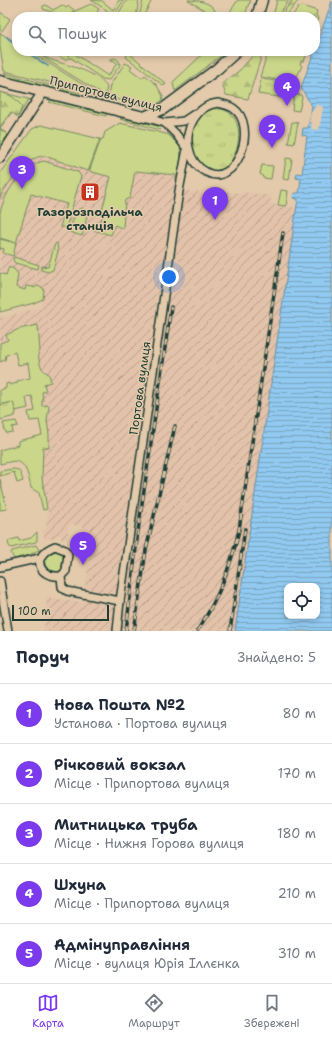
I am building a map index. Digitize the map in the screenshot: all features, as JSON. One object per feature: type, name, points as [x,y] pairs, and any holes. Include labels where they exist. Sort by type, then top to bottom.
[{"type":"main road","points":[[258,12],[262,0]]},
{"type":"main road","points":[[144,117],[163,109],[217,69],[231,56]]},
{"type":"main road","name":"Припортова вулиця","points":[[0,81],[144,117]]},
{"type":"street","points":[[0,158],[43,92]]},
{"type":"street","name":"Припортова вулиця","points":[[144,117],[165,123],[176,134],[189,152],[195,164],[202,170],[210,174],[218,175],[224,173],[235,164],[240,156],[243,146],[245,131],[244,126],[239,115],[233,108],[218,103],[214,103],[199,112]]},
{"type":"street","points":[[165,123],[184,121],[199,112]]},
{"type":"street","points":[[189,152],[187,143],[189,127],[199,112]]},
{"type":"street","name":"Портова вулиця","points":[[118,631],[120,601],[180,191],[189,152]]},
{"type":"street","points":[[0,567],[40,558],[46,550],[55,546],[65,550],[68,554],[66,571],[61,576],[52,576],[44,571],[40,563],[40,558]]},
{"type":"street","points":[[61,576],[62,587],[67,591],[120,601]]},
{"type":"street","points":[[0,581],[8,631]]},
{"type":"shaded area","points":[[33,129],[104,146],[135,171],[176,175],[175,190],[201,192],[201,195],[215,197],[216,190],[271,196],[270,204],[297,208],[235,631],[44,631],[47,597],[82,603],[92,544],[80,542],[82,526],[69,524],[67,540],[61,539],[62,536],[58,535],[55,535],[54,539],[44,539],[43,530],[45,530],[48,513],[42,478],[43,447],[49,445],[47,421],[49,406],[42,406],[42,392],[45,391],[44,384],[51,382],[47,373],[39,364],[38,352],[40,351],[38,325],[19,329],[6,335],[8,340],[0,343],[0,318],[42,307],[40,301],[0,310],[0,174]]},
{"type":"green space","points":[[91,0],[101,0],[113,10],[119,0],[124,0],[116,12],[109,12]]},
{"type":"green space","points":[[127,0],[139,0],[137,12],[119,12]]},
{"type":"green space","points":[[143,0],[152,0],[146,12],[140,12]]},
{"type":"green space","points":[[188,0],[200,1],[208,4],[212,6],[216,12],[207,12]]},
{"type":"green space","points":[[238,0],[250,0],[251,2],[249,3],[246,12],[230,12]]},
{"type":"green space","points":[[277,0],[289,0],[281,12],[274,12]]},
{"type":"green space","points":[[292,0],[299,0],[289,12],[284,12]]},
{"type":"green space","points":[[91,4],[99,9],[97,12],[74,12]]},
{"type":"green space","points":[[46,5],[53,10],[62,5],[66,8],[69,6],[74,10],[73,12],[52,12],[43,9],[43,6]]},
{"type":"green space","points":[[302,6],[317,12],[295,12]]},
{"type":"green space","points":[[0,12],[10,19],[2,31],[0,30]]},
{"type":"green space","points":[[0,33],[12,40],[12,56],[37,56],[98,94],[4,71],[0,47]]},
{"type":"green space","points":[[41,56],[95,76],[107,87],[105,96]]},
{"type":"green space","points":[[59,56],[78,56],[108,76],[117,63],[113,60],[112,62],[110,61],[111,59],[115,58],[119,61],[120,65],[109,80],[103,79],[71,58],[65,60]]},
{"type":"green space","points":[[132,56],[166,84],[164,86],[126,57]]},
{"type":"green space","points":[[201,56],[220,56],[175,91],[173,84],[174,81]]},
{"type":"green space","points":[[253,56],[261,56],[248,99],[226,95],[222,84],[240,70]]},
{"type":"green space","points":[[266,56],[306,56],[304,61],[301,61],[300,64],[302,66],[295,80],[292,82],[260,77]]},
{"type":"green space","points":[[125,63],[132,66],[130,69],[142,78],[145,75],[156,84],[163,96],[162,101],[150,108],[108,97],[110,85]]},
{"type":"green space","points":[[4,73],[80,93],[79,96],[7,77]]},
{"type":"green space","points":[[261,79],[289,83],[286,98],[258,94]]},
{"type":"green space","points":[[0,92],[32,100],[28,100],[18,117],[12,112],[0,128]]},
{"type":"green space","points":[[0,92],[13,97],[22,107],[18,117],[11,112],[0,127]]},
{"type":"green space","points":[[294,94],[301,95],[302,97],[299,111],[292,110]]},
{"type":"green space","points":[[51,100],[106,113],[106,116],[49,102]]},
{"type":"green space","points":[[213,109],[227,111],[235,120],[239,132],[238,146],[233,159],[225,168],[214,171],[202,166],[196,160],[192,152],[191,143],[194,126],[205,113]]},
{"type":"green space","points":[[273,117],[280,118],[278,132],[267,131],[268,120]]},
{"type":"green space","points":[[124,118],[161,127],[160,130],[120,119]]},
{"type":"green space","points":[[292,122],[298,123],[294,144],[288,143]]},
{"type":"green space","points":[[120,123],[169,135],[180,147],[181,157],[176,190],[176,175],[135,171],[130,198],[125,200],[123,229],[115,225],[111,235],[90,229],[91,226],[96,227],[98,221],[100,222],[102,219],[104,214],[95,213],[97,209],[102,210],[111,177],[92,172],[90,169],[105,132]]},
{"type":"green space","points":[[41,125],[100,139],[89,169],[87,171],[45,156],[39,157],[25,165],[12,178],[0,198],[0,173],[32,129]]},
{"type":"green space","points":[[0,127],[1,130],[8,135],[0,145]]},
{"type":"green space","points":[[0,128],[8,135],[0,147]]},
{"type":"green space","points":[[286,158],[292,159],[289,180],[283,179]]},
{"type":"green space","points":[[44,161],[78,172],[81,176],[67,225],[65,227],[60,227],[67,204],[31,194],[16,243],[0,238],[0,213],[2,205],[10,189],[29,168]]},
{"type":"green space","points":[[262,165],[273,166],[271,179],[263,178],[260,174]]},
{"type":"green space","points":[[281,190],[288,191],[286,206],[278,205]]},
{"type":"green space","points":[[81,208],[85,210],[87,216],[82,236],[69,232],[77,210]]},
{"type":"green space","points":[[0,239],[16,243],[13,256],[3,253],[4,249],[1,248],[0,250]]},
{"type":"green space","points":[[57,243],[58,251],[53,270],[48,272],[41,270],[42,266],[48,267],[55,244]]},
{"type":"green space","points":[[14,257],[39,265],[38,269],[15,263],[13,260]]},
{"type":"green space","points":[[9,267],[14,269],[18,274],[16,287],[25,290],[26,286],[34,288],[37,286],[42,287],[44,290],[43,299],[34,303],[0,312],[0,273],[6,275]]},
{"type":"green space","points":[[38,325],[40,352],[38,352],[40,362],[42,368],[49,374],[51,382],[44,384],[46,391],[42,392],[42,406],[49,405],[47,421],[49,448],[43,447],[42,478],[47,509],[43,510],[39,493],[31,488],[27,472],[23,465],[16,461],[0,464],[0,450],[18,445],[18,441],[42,435],[39,420],[30,421],[28,412],[35,411],[32,396],[26,397],[28,408],[15,411],[13,402],[0,405],[0,390],[6,388],[6,384],[9,383],[10,385],[17,383],[17,381],[30,378],[28,363],[18,365],[15,352],[6,355],[5,360],[0,362],[0,343],[8,340],[6,335],[19,329]]},
{"type":"green space","points":[[13,402],[16,412],[15,416],[0,420],[0,405]]},
{"type":"green space","points":[[16,421],[18,426],[12,427],[13,432],[6,433],[3,423]]},
{"type":"green space","points":[[13,469],[19,471],[23,481],[17,483],[14,472],[0,476],[0,471]]},
{"type":"green space","points":[[0,479],[7,509],[0,510]]},
{"type":"green space","points":[[37,532],[36,542],[11,548],[9,546],[8,541],[18,538],[19,541],[31,538]]},
{"type":"green space","points":[[36,545],[39,550],[29,555],[14,559],[11,553],[12,551]]},
{"type":"green space","points":[[56,551],[62,552],[63,557],[61,570],[57,572],[48,570],[44,561],[46,555]]},
{"type":"water","points":[[332,1],[332,631],[235,631],[298,199],[293,198],[294,193],[299,193],[301,179],[296,178],[297,173],[302,174],[307,136],[302,135],[303,128],[308,128],[312,106],[301,88],[312,56],[320,56],[320,35]]},
{"type":"pier","points":[[316,105],[322,106],[323,108],[319,130],[311,129],[312,123],[309,122],[311,111],[313,111]]},
{"type":"waterway","points":[[7,37],[12,42]]},
{"type":"waterway","points":[[33,56],[48,66]]},
{"type":"railway","points":[[197,631],[205,619],[228,570],[239,530],[283,233]]},
{"type":"railway","points":[[126,631],[138,531],[171,307]]},
{"type":"railway","points":[[134,631],[146,550],[175,426]]},
{"type":"railway","points":[[230,631],[245,529]]},
{"type":"place","name":"Шхуна","points":[[287,106]]},
{"type":"place","name":"Річковий вокзал","points":[[272,148]]},
{"type":"place","name":"Митницька труба","points":[[22,189]]},
{"type":"place","name":"Газорозподільча станція","points":[[90,192]]},
{"type":"place","name":"Нова Пошта №2","points":[[215,220]]},
{"type":"place","name":"Адмінуправління","points":[[83,565]]}]
